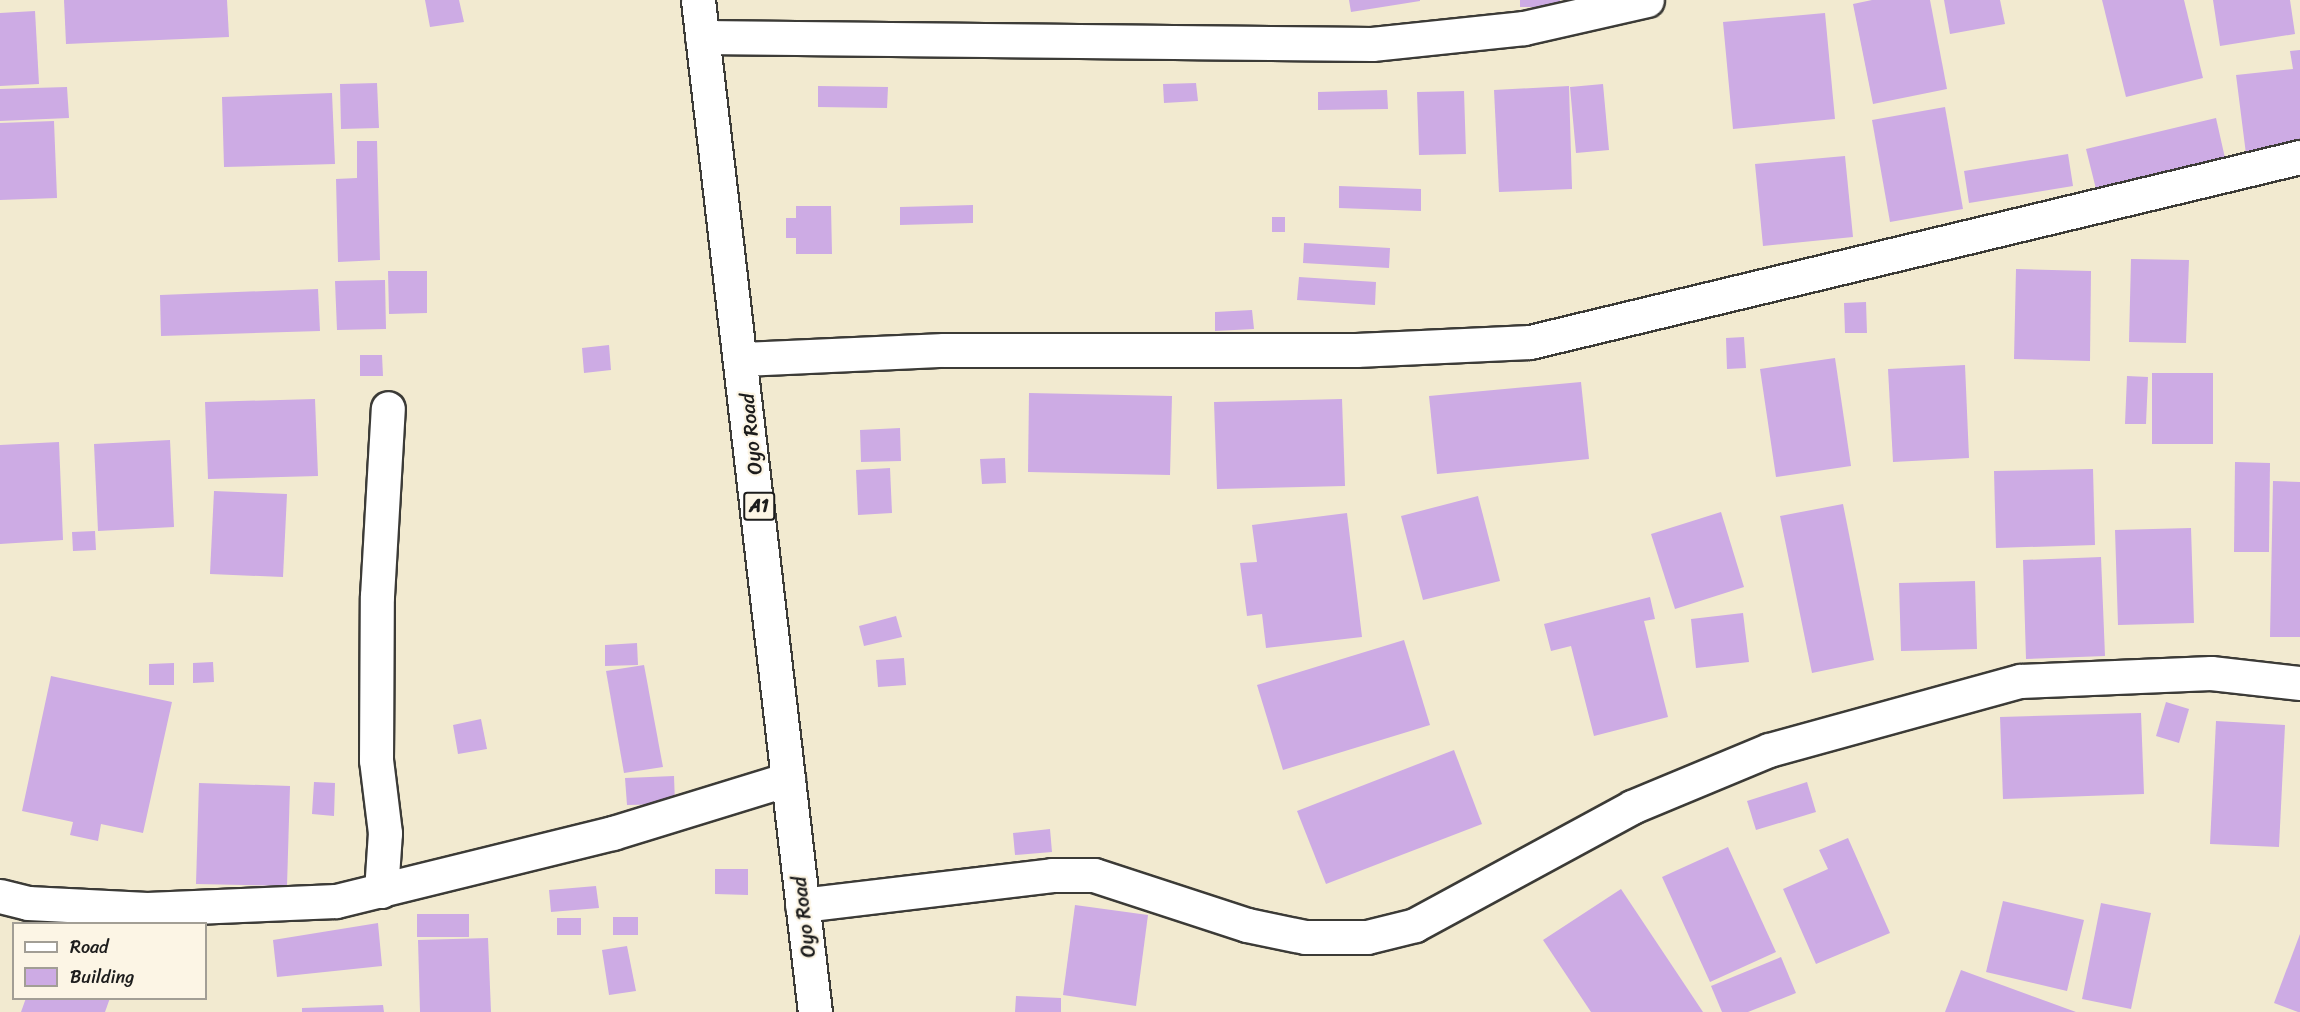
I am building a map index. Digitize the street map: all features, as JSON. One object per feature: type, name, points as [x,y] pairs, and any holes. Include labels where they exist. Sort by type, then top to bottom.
[{"type":"main road","name":"Oyo Road","points":[[698,0],[743,359],[815,1012]]},
{"type":"main road","points":[[702,37],[1372,44],[1524,28],[1632,2]]},
{"type":"main road","points":[[743,359],[944,351],[1356,351],[1530,342],[2300,157]]},
{"type":"main road","points":[[381,891],[385,832],[376,760],[377,585],[388,408]]},
{"type":"main road","points":[[802,905],[1052,875],[1094,875],[1247,925],[1305,937],[1367,937],[1415,925],[1632,807],[1769,750],[1997,687],[2020,681],[2211,673],[2300,683]]},
{"type":"main road","points":[[0,896],[28,903],[147,909],[336,901],[613,833],[788,779]]},
{"type":"building","points":[[64,0],[227,0],[229,37],[66,44]]},
{"type":"building","points":[[425,0],[459,0],[464,22],[430,27]]},
{"type":"building","points":[[1349,0],[1420,0],[1420,1],[1351,12]]},
{"type":"building","points":[[1520,0],[1560,0],[1560,7],[1520,7]]},
{"type":"building","points":[[1872,0],[1930,0],[1947,89],[1873,104],[1853,4]]},
{"type":"building","points":[[1944,0],[2000,0],[2005,24],[1950,34]]},
{"type":"building","points":[[2102,0],[2184,0],[2203,78],[2126,97]]},
{"type":"building","points":[[2213,0],[2290,0],[2295,34],[2220,46]]},
{"type":"building","points":[[35,11],[39,84],[0,86],[0,13]]},
{"type":"building","points":[[1825,13],[1835,119],[1733,129],[1723,22]]},
{"type":"building","points":[[2300,50],[2300,147],[2246,154],[2236,75],[2293,69],[2290,51]]},
{"type":"building","points":[[377,83],[379,128],[341,129],[340,84]]},
{"type":"building","points":[[1196,83],[1198,101],[1164,103],[1163,84]]},
{"type":"building","points":[[1603,84],[1609,150],[1576,153],[1570,87]]},
{"type":"building","points":[[818,86],[888,87],[887,108],[818,107]]},
{"type":"building","points":[[1569,86],[1572,189],[1499,192],[1494,90]]},
{"type":"building","points":[[67,87],[69,118],[0,121],[0,89]]},
{"type":"building","points":[[1387,90],[1388,109],[1318,110],[1318,92]]},
{"type":"building","points":[[1464,91],[1466,154],[1419,155],[1417,92]]},
{"type":"building","points":[[332,93],[335,164],[224,167],[222,97]]},
{"type":"building","points":[[1945,107],[1963,209],[1890,222],[1872,120]]},
{"type":"building","points":[[2216,118],[2225,158],[2096,189],[2086,149]]},
{"type":"building","points":[[54,121],[57,198],[0,200],[0,123]]},
{"type":"building","points":[[357,141],[377,141],[380,260],[338,262],[336,179],[357,178]]},
{"type":"building","points":[[2068,154],[2073,186],[1969,203],[1964,171]]},
{"type":"building","points":[[1845,156],[1853,237],[1763,246],[1755,164]]},
{"type":"building","points":[[1339,186],[1421,189],[1421,211],[1339,208]]},
{"type":"building","points":[[973,205],[973,223],[900,225],[900,207]]},
{"type":"building","points":[[796,206],[831,206],[832,254],[796,254],[796,238],[786,238],[786,218],[796,218]]},
{"type":"building","points":[[1272,217],[1285,217],[1285,232],[1272,232]]},
{"type":"building","points":[[1304,243],[1390,248],[1389,268],[1303,263]]},
{"type":"building","points":[[2131,259],[2189,260],[2186,343],[2129,342]]},
{"type":"building","points":[[2016,269],[2091,271],[2090,361],[2014,359]]},
{"type":"building","points":[[388,271],[427,271],[427,313],[389,314]]},
{"type":"building","points":[[1299,277],[1376,282],[1375,305],[1297,300]]},
{"type":"building","points":[[385,280],[386,329],[337,330],[335,281]]},
{"type":"building","points":[[318,289],[320,331],[161,336],[160,295]]},
{"type":"building","points":[[1866,302],[1867,333],[1845,333],[1844,303]]},
{"type":"building","points":[[1252,310],[1254,329],[1215,331],[1215,312]]},
{"type":"building","points":[[1744,337],[1746,368],[1727,369],[1726,338]]},
{"type":"building","points":[[609,345],[611,370],[584,373],[582,348]]},
{"type":"building","points":[[360,355],[382,355],[383,376],[360,376]]},
{"type":"building","points":[[1835,358],[1851,466],[1776,477],[1760,369]]},
{"type":"building","points":[[1965,365],[1969,458],[1893,462],[1888,369]]},
{"type":"building","points":[[2152,373],[2213,373],[2213,444],[2152,444]]},
{"type":"building","points":[[2127,376],[2148,377],[2146,424],[2125,424]]},
{"type":"building","points":[[1581,382],[1589,459],[1437,474],[1429,396]]},
{"type":"building","points":[[1029,393],[1172,396],[1170,475],[1028,472]]},
{"type":"building","points":[[315,399],[318,476],[208,479],[205,402]]},
{"type":"building","points":[[1342,399],[1345,486],[1217,489],[1214,402]]},
{"type":"building","points":[[900,428],[901,461],[861,462],[860,430]]},
{"type":"building","points":[[170,440],[174,527],[98,531],[94,444]]},
{"type":"building","points":[[59,442],[63,540],[0,544],[0,445]]},
{"type":"building","points":[[1005,458],[1006,483],[982,484],[980,459]]},
{"type":"building","points":[[2235,462],[2270,463],[2269,552],[2234,552]]},
{"type":"building","points":[[890,468],[892,513],[858,515],[856,470]]},
{"type":"building","points":[[2093,469],[2095,545],[1996,548],[1994,471]]},
{"type":"building","points":[[2273,481],[2300,482],[2300,637],[2270,637]]},
{"type":"building","points":[[214,491],[287,494],[283,577],[210,574]]},
{"type":"building","points":[[1478,496],[1500,581],[1423,600],[1401,516]]},
{"type":"building","points":[[1843,504],[1874,660],[1812,673],[1780,516]]},
{"type":"building","points":[[1721,512],[1744,587],[1675,609],[1651,534]]},
{"type":"building","points":[[1347,513],[1362,637],[1266,648],[1262,614],[1247,616],[1240,563],[1257,562],[1252,525]]},
{"type":"building","points":[[2191,528],[2194,623],[2118,625],[2115,530]]},
{"type":"building","points":[[95,531],[96,550],[73,551],[72,532]]},
{"type":"building","points":[[2101,557],[2105,656],[2026,659],[2023,560]]},
{"type":"building","points":[[1975,581],[1977,649],[1901,651],[1899,583]]},
{"type":"building","points":[[1650,597],[1655,619],[1644,621],[1668,717],[1594,736],[1571,646],[1551,651],[1544,624]]},
{"type":"building","points":[[1743,613],[1749,662],[1696,668],[1691,619]]},
{"type":"building","points":[[896,616],[902,637],[864,646],[859,626]]},
{"type":"building","points":[[1404,640],[1430,725],[1283,770],[1257,685]]},
{"type":"building","points":[[637,643],[638,665],[605,666],[605,645]]},
{"type":"building","points":[[904,658],[906,685],[878,687],[876,660]]},
{"type":"building","points":[[213,662],[214,682],[193,683],[193,663]]},
{"type":"building","points":[[174,663],[174,685],[149,685],[149,664]]},
{"type":"building","points":[[644,665],[663,767],[624,773],[606,671]]},
{"type":"building","points":[[51,676],[172,702],[143,833],[101,824],[98,841],[70,835],[73,822],[22,811]]},
{"type":"building","points":[[2166,702],[2189,709],[2179,743],[2156,736]]},
{"type":"building","points":[[2141,713],[2144,794],[2003,799],[2000,717]]},
{"type":"building","points":[[481,719],[487,749],[458,754],[453,725]]},
{"type":"building","points":[[2216,721],[2285,725],[2279,847],[2210,844]]},
{"type":"building","points":[[1454,750],[1482,824],[1326,884],[1297,811]]},
{"type":"building","points":[[674,776],[675,804],[627,805],[625,778]]},
{"type":"building","points":[[314,782],[335,783],[334,816],[312,814]]},
{"type":"building","points":[[1807,782],[1816,812],[1756,830],[1747,801]]},
{"type":"building","points":[[199,783],[290,786],[287,886],[196,884]]},
{"type":"building","points":[[1050,829],[1052,852],[1015,855],[1013,833]]},
{"type":"building","points":[[1848,838],[1890,933],[1816,964],[1783,889],[1828,869],[1819,850]]},
{"type":"building","points":[[1728,847],[1776,952],[1710,982],[1662,877]]},
{"type":"building","points":[[715,869],[748,869],[748,895],[715,894]]},
{"type":"building","points":[[596,886],[599,908],[551,912],[549,890]]},
{"type":"building","points":[[1621,889],[1703,1012],[1591,1012],[1543,940]]},
{"type":"building","points":[[2003,901],[2084,920],[2067,991],[1986,972]]},
{"type":"building","points":[[2101,903],[2151,913],[2131,1009],[2082,999]]},
{"type":"building","points":[[1075,905],[1148,915],[1136,1006],[1063,995]]},
{"type":"building","points":[[417,914],[469,914],[469,937],[417,937]]},
{"type":"building","points":[[613,917],[638,917],[638,935],[613,935]]},
{"type":"building","points":[[557,918],[581,918],[581,935],[557,935]]},
{"type":"building","points":[[378,923],[382,966],[277,977],[273,940]]},
{"type":"building","points":[[2300,934],[2300,1012],[2298,1012],[2274,1003]]},
{"type":"building","points":[[488,938],[491,1012],[420,1012],[418,940]]},
{"type":"building","points":[[627,946],[636,991],[609,995],[602,950]]},
{"type":"building","points":[[1781,957],[1796,993],[1748,1012],[1722,1012],[1711,986]]},
{"type":"building","points":[[1961,970],[2076,1012],[1945,1012]]},
{"type":"building","points":[[1016,996],[1061,998],[1061,1012],[1015,1012]]},
{"type":"building","points":[[25,1000],[109,1000],[105,1012],[21,1012]]},
{"type":"building","points":[[383,1005],[384,1012],[302,1012],[302,1008]]}]
